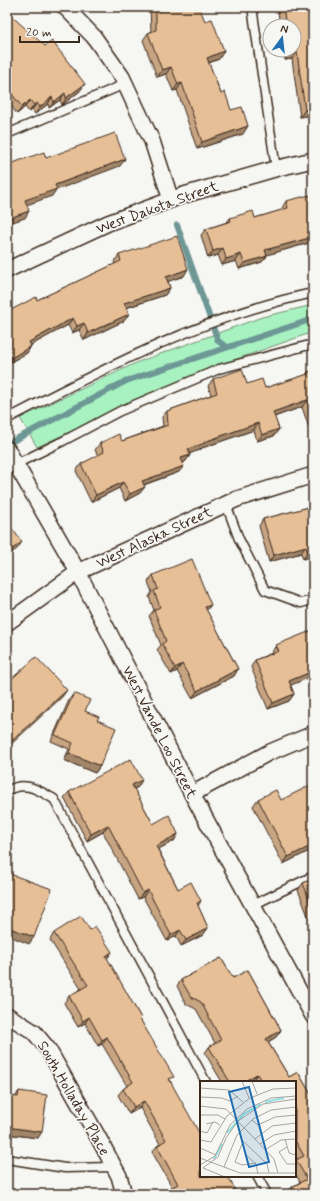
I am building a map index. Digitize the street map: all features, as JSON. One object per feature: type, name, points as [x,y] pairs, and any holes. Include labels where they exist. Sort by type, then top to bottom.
[{"type":"street","points":[[65,7],[94,37],[122,77],[152,141],[171,200]]},
{"type":"street","name":"West Dakota Street","points":[[7,270],[108,223],[184,195],[276,168],[313,160]]},
{"type":"street","name":"West Vande Loo Street","points":[[7,450],[11,467],[78,572],[192,794],[311,1007]]},
{"type":"street","name":"West Alaska Street","points":[[7,623],[78,572],[238,499],[313,475]]},
{"type":"street","points":[[192,794],[268,753],[313,734]]},
{"type":"street","name":"South Holladay Place","points":[[7,1015],[34,1032],[48,1049],[119,1176],[124,1194]]},
{"type":"lane","points":[[252,7],[276,168]]},
{"type":"lane","points":[[7,134],[125,84]]},
{"type":"lane","points":[[7,419],[114,365],[203,325],[281,300],[313,293]]},
{"type":"lane","points":[[11,467],[120,411],[219,369],[313,344]]},
{"type":"lane","points":[[226,504],[239,539],[265,590],[301,603],[313,600]]},
{"type":"lane","points":[[7,791],[14,786],[32,786],[54,799],[205,1081]]},
{"type":"lane","points":[[253,905],[313,876]]},
{"type":"lane","points":[[7,1159],[64,1168],[113,1167]]},
{"type":"lane","points":[[258,1177],[267,1194]]},
{"type":"green space","points":[[313,305],[313,332],[203,371],[37,447],[20,418],[138,362],[262,317]]},
{"type":"building","points":[[156,7],[199,7],[205,21],[212,19],[224,51],[207,58],[221,94],[225,92],[231,110],[242,107],[248,126],[202,142],[182,83],[178,84],[171,67],[162,70],[148,33],[156,30]]},
{"type":"building","points":[[283,7],[313,7],[313,109],[305,110],[298,58],[302,58],[302,18],[285,18]]},
{"type":"building","points":[[7,12],[45,46],[52,41],[85,84],[66,98],[65,93],[54,102],[52,97],[40,107],[37,103],[34,105],[30,100],[22,107],[7,88],[7,77],[9,75],[7,73]]},
{"type":"building","points":[[115,133],[125,159],[55,185],[57,189],[25,200],[29,211],[7,219],[7,165],[44,152],[46,158]]},
{"type":"building","points":[[310,195],[313,205],[313,226],[310,226],[313,237],[265,250],[267,256],[244,263],[241,254],[226,259],[223,248],[213,251],[206,229],[231,221],[230,218],[253,211],[255,218],[288,208],[286,201]]},
{"type":"building","points":[[177,236],[188,269],[166,277],[170,288],[124,303],[129,314],[88,333],[84,323],[77,326],[73,318],[29,342],[31,346],[8,360],[7,359],[7,312],[36,297],[37,300],[121,261],[119,255]]},
{"type":"building","points":[[242,369],[247,384],[262,379],[265,388],[308,374],[308,372],[313,370],[313,418],[307,400],[273,412],[279,429],[262,435],[258,423],[204,442],[205,443],[188,449],[190,455],[181,458],[184,466],[142,481],[145,487],[130,494],[123,482],[96,495],[81,464],[104,452],[100,443],[119,434],[122,441],[168,425],[167,411],[217,393],[213,379]]},
{"type":"building","points":[[313,506],[313,551],[307,552],[306,546],[274,555],[263,519]]},
{"type":"building","points":[[7,522],[22,542],[7,553]]},
{"type":"building","points":[[192,559],[211,605],[205,607],[238,669],[197,691],[182,664],[175,668],[162,644],[166,641],[154,610],[160,607],[154,591],[158,589],[153,575]]},
{"type":"building","points":[[313,630],[313,671],[289,681],[294,694],[273,703],[255,660],[279,651],[276,645]]},
{"type":"building","points":[[36,657],[67,690],[7,745],[7,683]]},
{"type":"building","points":[[74,693],[90,700],[85,711],[99,717],[97,720],[116,728],[100,766],[69,753],[73,743],[55,735]]},
{"type":"building","points":[[131,759],[142,780],[132,785],[153,824],[169,815],[178,834],[156,846],[178,889],[191,882],[201,901],[197,903],[208,928],[186,940],[180,930],[171,935],[148,890],[143,893],[108,825],[91,834],[69,792]]},
{"type":"building","points":[[313,784],[313,845],[288,857],[258,799],[276,790],[281,800]]},
{"type":"building","points":[[7,873],[52,889],[34,937],[7,927]]},
{"type":"building","points":[[313,879],[313,910],[303,883]]},
{"type":"building","points":[[81,916],[90,930],[95,926],[112,952],[106,956],[141,1018],[140,1019],[174,1077],[169,1079],[200,1134],[200,1177],[228,1177],[237,1194],[176,1194],[173,1187],[178,1184],[157,1146],[166,1140],[144,1101],[134,1107],[123,1089],[133,1082],[107,1037],[102,1040],[89,1017],[83,1021],[69,996],[88,985],[54,933]]},
{"type":"building","points":[[221,958],[233,978],[248,970],[281,1030],[266,1039],[289,1077],[298,1072],[313,1098],[313,1194],[296,1194],[292,1187],[307,1179],[296,1160],[304,1156],[296,1142],[296,1081],[261,1081],[257,1074],[245,1081],[229,1081],[209,1047],[221,1040],[201,1002],[191,997],[181,980]]},
{"type":"building","points":[[19,1091],[47,1095],[42,1132],[7,1127],[7,1096],[18,1097]]},
{"type":"building","points":[[7,1189],[25,1193],[25,1194],[7,1194]]},
{"type":"waterway","points":[[177,225],[218,341],[227,347]]},
{"type":"waterway","points":[[7,444],[126,381],[313,319]]}]
